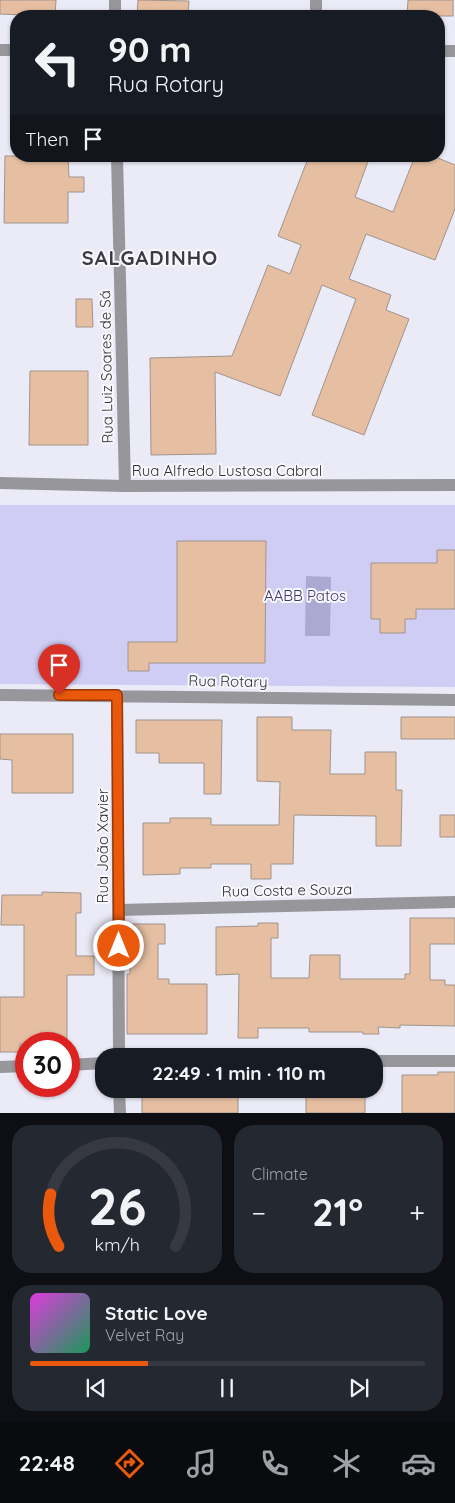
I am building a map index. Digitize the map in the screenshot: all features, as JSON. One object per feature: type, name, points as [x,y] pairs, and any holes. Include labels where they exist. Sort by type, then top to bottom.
[{"type":"street","name":"Rua Luiz Soares de Sá","points":[[117,162],[125,486]]},
{"type":"street","name":"Rua Alfredo Lustosa Cabral","points":[[0,483],[125,486],[455,485]]},
{"type":"street","name":"Rua Rotary","points":[[0,695],[455,700]]},
{"type":"street","name":"Rua João Xavier","points":[[117,695],[118,1048]]},
{"type":"street","name":"Rua Costa e Souza","points":[[119,910],[455,902]]},
{"type":"street","points":[[383,1061],[455,1061]]},
{"type":"street","points":[[80,1065],[95,1064]]},
{"type":"street","points":[[0,1067],[15,1066]]},
{"type":"street","points":[[119,1098],[120,1113]]},
{"type":"green space","name":"AABB Patos","points":[[0,505],[455,505],[455,687],[0,684]]},
{"type":"shaded area","points":[[306,576],[331,577],[330,636],[305,636]]},
{"type":"building","points":[[0,0],[56,0],[55,10],[10,10],[10,14],[0,14]]},
{"type":"building","points":[[138,0],[189,1],[188,10],[137,10]]},
{"type":"building","points":[[408,0],[453,0],[453,16],[445,16],[445,10],[407,10]]},
{"type":"building","points":[[5,156],[10,156],[10,162],[68,162],[69,177],[84,177],[84,192],[68,192],[68,223],[4,223]]},
{"type":"building","points":[[445,161],[455,165],[455,209],[435,260],[366,234],[349,279],[391,295],[386,310],[409,319],[364,435],[312,415],[356,299],[322,285],[280,396],[215,372],[216,454],[151,455],[150,358],[232,356],[268,265],[290,274],[301,245],[278,236],[307,162],[368,162],[355,197],[393,212],[413,162]]},
{"type":"building","points":[[76,299],[92,299],[93,327],[76,327]]},
{"type":"building","points":[[30,371],[88,371],[88,445],[29,445]]},
{"type":"building","points":[[177,541],[266,541],[265,663],[149,663],[149,671],[128,671],[128,642],[177,642]]},
{"type":"building","points":[[437,550],[455,550],[455,609],[416,609],[416,619],[405,619],[405,633],[380,633],[380,619],[371,619],[371,563],[437,563]]},
{"type":"building","points":[[257,717],[292,717],[292,730],[331,730],[330,774],[365,774],[365,752],[396,752],[396,790],[402,790],[401,846],[376,846],[376,816],[294,815],[293,864],[271,864],[271,879],[251,879],[251,864],[211,864],[211,868],[180,868],[180,874],[143,875],[143,823],[170,823],[170,818],[211,818],[211,825],[279,825],[280,782],[257,781]]},
{"type":"building","points":[[401,717],[455,717],[455,739],[401,739]]},
{"type":"building","points":[[136,720],[222,720],[221,794],[204,794],[204,763],[159,763],[159,753],[136,753]]},
{"type":"building","points":[[0,734],[73,734],[73,793],[12,793],[12,760],[0,759]]},
{"type":"building","points":[[440,815],[455,815],[455,837],[440,837]]},
{"type":"building","points":[[42,892],[81,893],[81,913],[76,913],[76,956],[94,956],[94,975],[67,975],[67,1032],[15,1032],[15,1052],[0,1052],[0,997],[24,997],[24,925],[1,925],[2,895],[42,895]]},
{"type":"building","points":[[410,918],[455,918],[455,944],[430,944],[430,980],[445,980],[445,985],[455,985],[455,1026],[400,1025],[400,1028],[378,1027],[379,1034],[363,1034],[363,1032],[309,1032],[309,1028],[258,1028],[258,1038],[238,1038],[239,974],[216,975],[216,927],[258,926],[258,923],[278,923],[278,938],[271,938],[271,978],[309,978],[310,955],[340,955],[340,979],[405,979],[405,974],[410,974]]},
{"type":"building","points":[[132,924],[165,924],[165,944],[158,944],[158,979],[169,979],[169,984],[207,984],[207,1034],[127,1034],[127,974],[130,974]]},
{"type":"building","points":[[438,1072],[455,1072],[455,1113],[402,1113],[402,1075],[438,1075]]},
{"type":"building","points":[[142,1098],[238,1098],[238,1113],[142,1113]]},
{"type":"building","points":[[306,1098],[365,1098],[365,1113],[306,1113]]},
{"type":"district","name":"SALGADINHO","points":[[150,257]]},
{"type":"route","points":[[59,695],[117,695],[119,946]]}]
